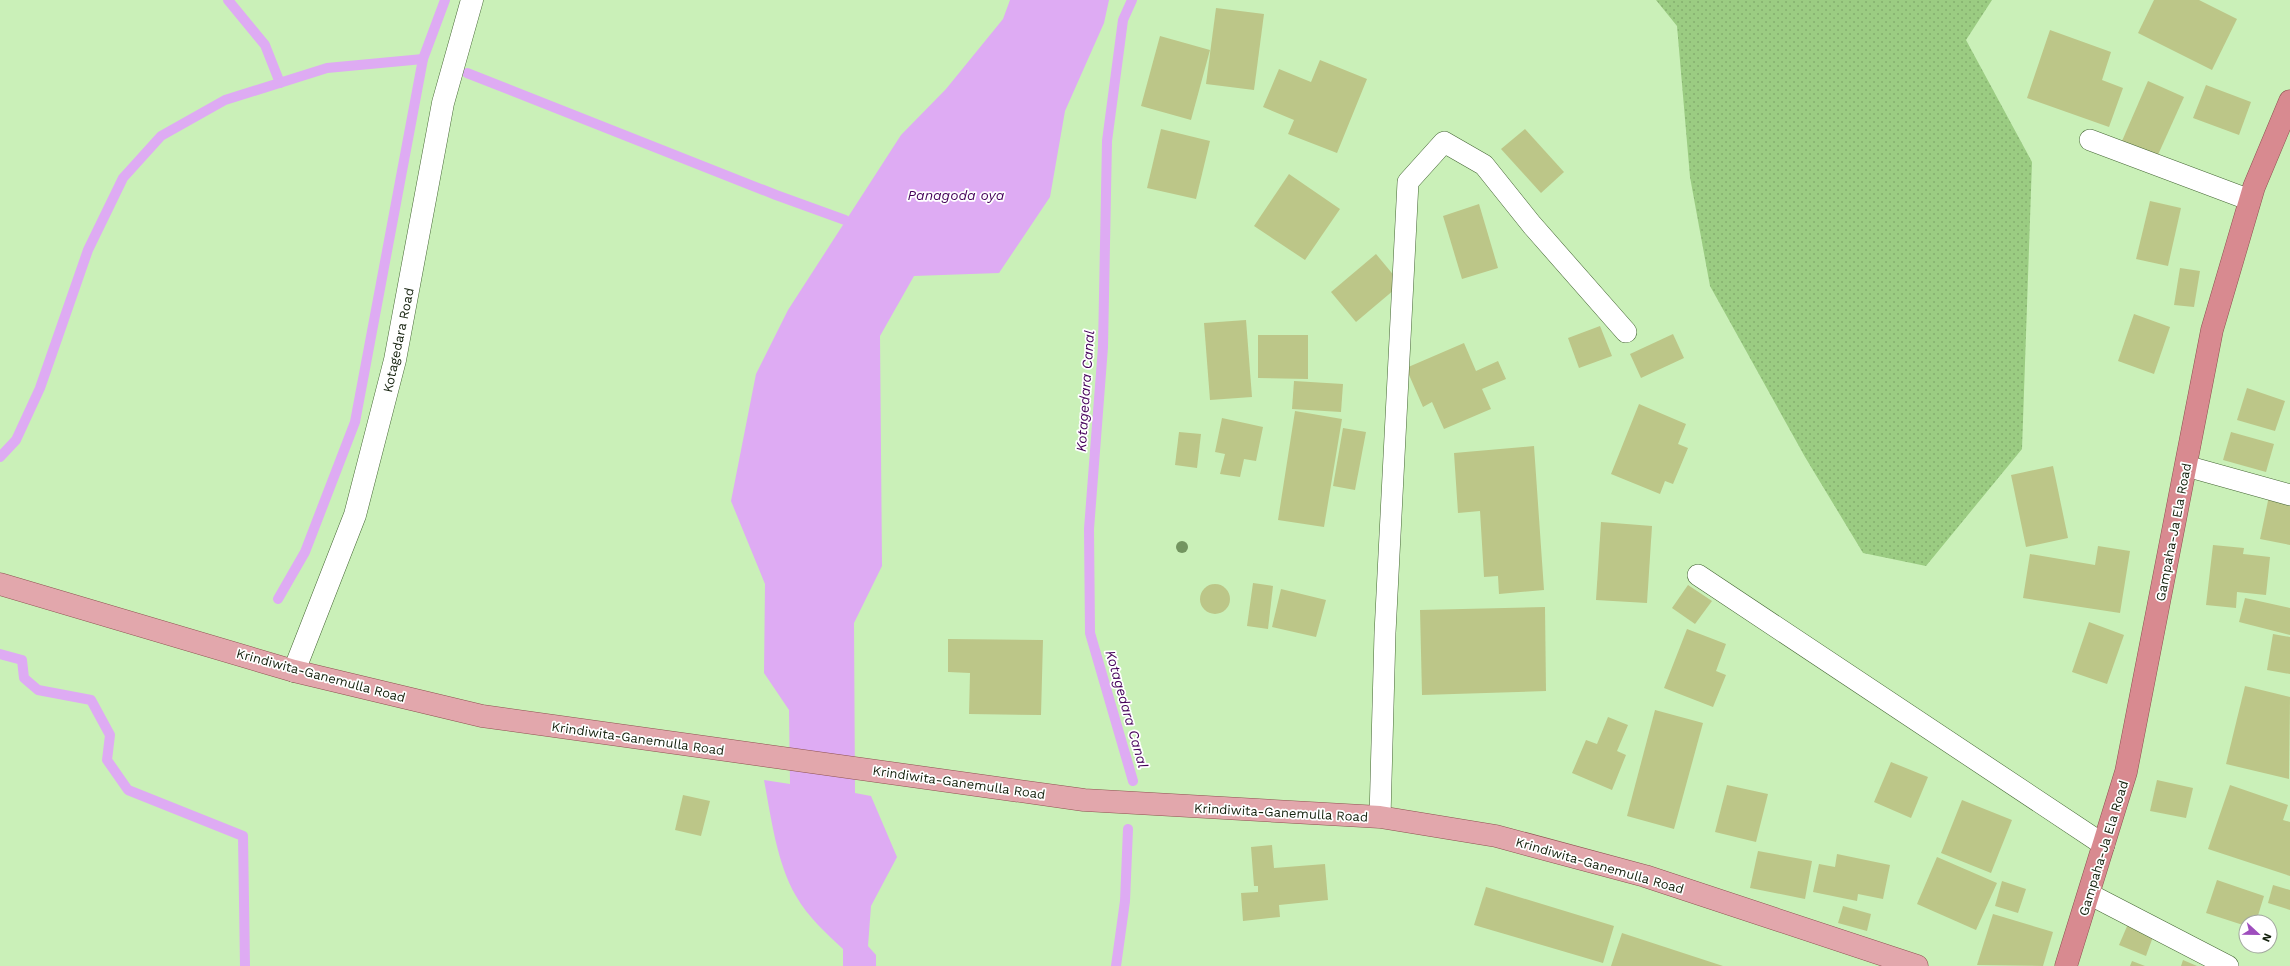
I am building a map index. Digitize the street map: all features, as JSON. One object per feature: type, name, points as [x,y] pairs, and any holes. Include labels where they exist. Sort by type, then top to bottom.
[{"type":"highway","name":"Gampaha-Ja Ela Road","points":[[2066,966],[2126,772],[2212,330],[2250,200],[2290,101]]},
{"type":"main road","name":"Krindiwita-Ganemulla Road","points":[[0,584],[294,670],[482,716],[1084,800],[1380,817],[1496,836],[1645,876],[1917,966]]},
{"type":"street","name":"Kotagedara Road","points":[[294,670],[356,515],[395,360],[444,103],[472,0]]},
{"type":"lane","points":[[2090,140],[2250,200]]},
{"type":"lane","points":[[1380,817],[1385,633],[1408,182],[1444,142],[1484,165],[1532,225],[1626,332]]},
{"type":"lane","points":[[2186,466],[2290,495]]},
{"type":"lane","points":[[1698,575],[2104,845]]},
{"type":"lane","points":[[2089,894],[2228,966]]},
{"type":"green space","points":[[1656,0],[1992,0],[1966,40],[2032,162],[2022,449],[1926,566],[1863,553],[1805,457],[1710,286],[1690,177],[1677,26]]},
{"type":"water","name":"Panagoda oya","points":[[1010,0],[1109,0],[1104,23],[1065,111],[1050,197],[999,273],[914,276],[880,336],[882,566],[854,623],[855,793],[871,796],[897,857],[871,906],[868,946],[876,955],[876,966],[843,966],[843,949],[824,931],[801,904],[789,883],[779,855],[764,780],[790,784],[789,710],[764,673],[765,584],[731,501],[756,374],[788,310],[901,135],[946,89],[1003,19]]},
{"type":"building","points":[[2154,0],[2199,0],[2237,19],[2212,70],[2138,33]]},
{"type":"building","points":[[1216,8],[1264,14],[1254,90],[1206,84]]},
{"type":"building","points":[[2050,30],[2111,52],[2102,80],[2123,88],[2109,127],[2027,98]]},
{"type":"building","points":[[1160,36],[1210,50],[1191,120],[1141,106]]},
{"type":"building","points":[[1320,60],[1367,79],[1337,153],[1288,134],[1294,120],[1263,107],[1279,69],[1311,82]]},
{"type":"building","points":[[2148,81],[2184,97],[2157,157],[2122,141]]},
{"type":"building","points":[[2206,85],[2251,102],[2239,135],[2193,118]]},
{"type":"building","points":[[1161,129],[1210,141],[1196,199],[1147,188]]},
{"type":"building","points":[[1525,129],[1564,172],[1541,193],[1501,149]]},
{"type":"building","points":[[1289,174],[1340,209],[1305,260],[1254,226]]},
{"type":"building","points":[[2150,201],[2181,208],[2168,266],[2136,259]]},
{"type":"building","points":[[1479,204],[1498,268],[1462,279],[1443,216]]},
{"type":"building","points":[[1376,254],[1401,284],[1356,322],[1331,292]]},
{"type":"building","points":[[2180,268],[2200,271],[2194,307],[2174,305]]},
{"type":"building","points":[[2134,314],[2170,327],[2154,374],[2118,361]]},
{"type":"building","points":[[1246,320],[1252,397],[1210,400],[1204,323]]},
{"type":"building","points":[[1600,326],[1612,356],[1579,368],[1568,338]]},
{"type":"building","points":[[1673,334],[1684,358],[1641,378],[1630,354]]},
{"type":"building","points":[[1258,335],[1308,335],[1308,379],[1258,378]]},
{"type":"building","points":[[1464,343],[1476,371],[1498,361],[1506,379],[1482,389],[1491,409],[1444,429],[1432,402],[1423,407],[1406,368]]},
{"type":"building","points":[[1294,381],[1343,384],[1341,412],[1292,409]]},
{"type":"building","points":[[2247,388],[2285,401],[2275,431],[2237,420]]},
{"type":"building","points":[[1639,404],[1686,424],[1678,444],[1688,448],[1673,484],[1665,481],[1660,494],[1611,474]]},
{"type":"building","points":[[1295,411],[1342,419],[1324,527],[1278,520]]},
{"type":"building","points":[[1222,418],[1263,427],[1256,461],[1244,459],[1240,477],[1220,474],[1225,454],[1215,452]]},
{"type":"building","points":[[1343,428],[1366,432],[1355,490],[1333,486]]},
{"type":"building","points":[[1179,432],[1201,434],[1197,468],[1175,465]]},
{"type":"building","points":[[2231,432],[2274,444],[2266,472],[2223,460]]},
{"type":"building","points":[[1534,446],[1544,590],[1499,594],[1498,576],[1484,577],[1480,511],[1458,513],[1454,453]]},
{"type":"building","points":[[2053,466],[2068,538],[2026,547],[2011,475]]},
{"type":"building","points":[[2269,496],[2290,501],[2290,545],[2260,539]]},
{"type":"building","points":[[1601,522],[1652,526],[1647,603],[1596,600]]},
{"type":"building","points":[[2213,545],[2244,548],[2243,554],[2270,557],[2266,595],[2237,592],[2236,608],[2206,605]]},
{"type":"building","points":[[2098,546],[2130,551],[2120,613],[2023,598],[2030,554],[2095,565]]},
{"type":"building","points":[[1253,583],[1273,586],[1268,629],[1247,626]]},
{"type":"building","points":[[1215,584],[1221,585],[1229,593],[1229,605],[1221,613],[1215,614],[1209,613],[1201,605],[1200,599],[1201,593],[1209,585]]},
{"type":"building","points":[[1688,585],[1712,601],[1695,624],[1672,608]]},
{"type":"building","points":[[1281,589],[1326,600],[1316,637],[1272,627]]},
{"type":"building","points":[[2245,598],[2290,608],[2290,635],[2239,622]]},
{"type":"building","points":[[1545,607],[1546,691],[1422,695],[1420,610]]},
{"type":"building","points":[[2089,622],[2124,635],[2107,684],[2072,672]]},
{"type":"building","points":[[1687,629],[1726,644],[1716,671],[1726,675],[1713,707],[1664,688]]},
{"type":"building","points":[[2273,634],[2290,637],[2290,674],[2267,670]]},
{"type":"building","points":[[948,639],[1043,640],[1041,715],[969,714],[970,673],[948,672]]},
{"type":"building","points":[[2245,686],[2290,697],[2289,779],[2226,764]]},
{"type":"building","points":[[1655,710],[1703,723],[1674,829],[1627,816]]},
{"type":"building","points":[[1608,717],[1628,725],[1617,751],[1626,755],[1612,790],[1572,773],[1586,740],[1597,744]]},
{"type":"building","points":[[1891,762],[1928,777],[1911,818],[1874,802]]},
{"type":"building","points":[[2157,780],[2193,788],[2186,818],[2150,811]]},
{"type":"building","points":[[1727,785],[1768,794],[1756,842],[1715,832]]},
{"type":"building","points":[[2230,785],[2288,805],[2283,820],[2290,822],[2290,876],[2208,849]]},
{"type":"building","points":[[683,795],[710,801],[701,836],[675,830]]},
{"type":"building","points":[[1962,800],[2012,820],[1991,873],[1941,853]]},
{"type":"building","points":[[1272,845],[1274,868],[1325,864],[1328,900],[1279,905],[1280,917],[1243,921],[1241,893],[1258,892],[1258,886],[1254,886],[1251,847]]},
{"type":"building","points":[[1758,851],[1812,861],[1805,899],[1750,888]]},
{"type":"building","points":[[1837,854],[1890,865],[1883,899],[1858,894],[1857,901],[1813,892],[1819,864],[1835,867]]},
{"type":"building","points":[[1937,857],[1997,883],[1976,930],[1917,904]]},
{"type":"building","points":[[2217,880],[2264,896],[2258,914],[2238,914],[2238,923],[2206,913]]},
{"type":"building","points":[[2002,881],[2026,889],[2018,913],[1995,906]]},
{"type":"building","points":[[2273,885],[2290,890],[2290,910],[2268,903]]},
{"type":"building","points":[[1486,887],[1614,926],[1603,963],[1474,925]]},
{"type":"building","points":[[1843,906],[1871,914],[1867,931],[1838,923]]},
{"type":"building","points":[[1993,914],[2053,932],[2043,966],[1977,965]]},
{"type":"building","points":[[2128,924],[2154,934],[2146,956],[2119,945]]},
{"type":"building","points":[[1622,933],[1723,966],[1611,966]]},
{"type":"building","points":[[2183,960],[2197,966],[2181,966]]},
{"type":"building","points":[[2132,961],[2145,966],[2130,966]]},
{"type":"waterway","points":[[228,0],[265,45],[280,83]]},
{"type":"waterway","points":[[278,599],[305,552],[355,422],[423,59],[445,0]]},
{"type":"waterway","name":"Kotagedara Canal","points":[[1132,0],[1123,20],[1107,141],[1103,347],[1089,529],[1090,633],[1133,781]]},
{"type":"waterway","points":[[0,457],[16,440],[40,388],[88,250],[123,178],[161,136],[225,100],[327,68],[423,59]]},
{"type":"waterway","points":[[467,73],[776,195],[845,220]]},
{"type":"waterway","points":[[0,654],[22,660],[24,678],[38,690],[91,700],[110,735],[107,760],[128,790],[243,836],[245,966]]},
{"type":"waterway","name":"Kotagedara Canal","points":[[1116,966],[1125,901],[1128,829]]}]
